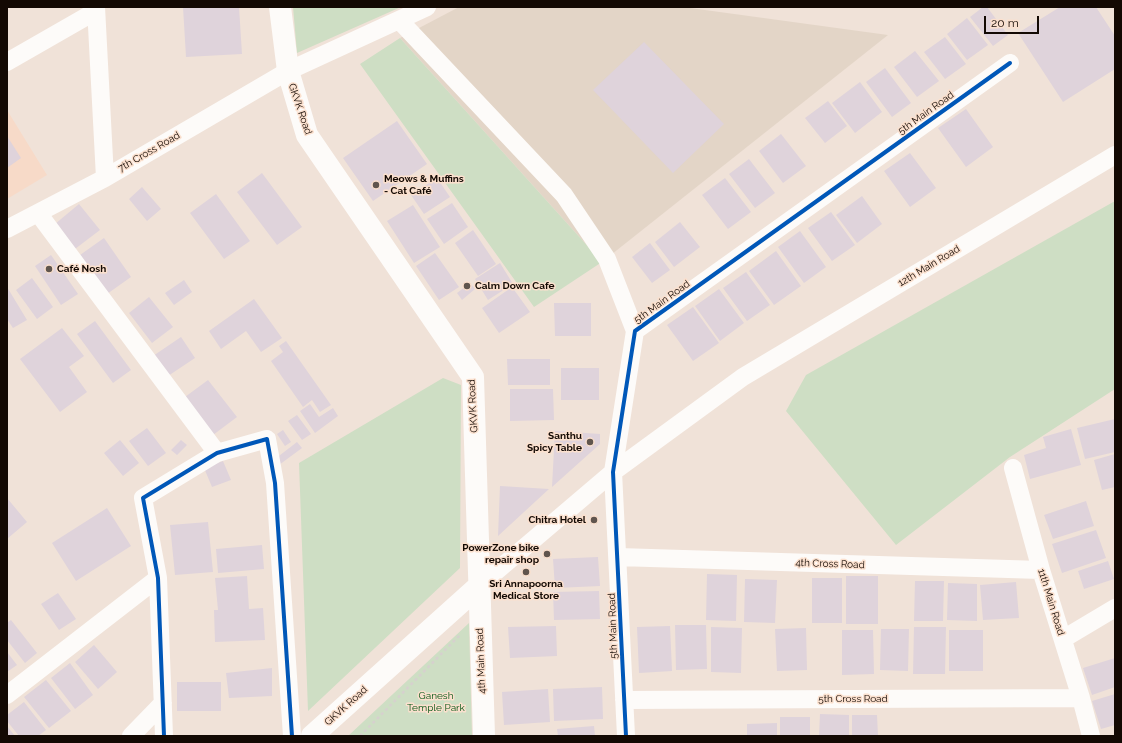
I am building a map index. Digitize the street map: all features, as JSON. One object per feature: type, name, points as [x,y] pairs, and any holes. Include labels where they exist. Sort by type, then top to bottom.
[{"type":"main road","name":"GKVK Road","points":[[280,7],[288,71],[308,135],[473,377],[479,586],[312,736]]},
{"type":"main road","name":"4th Main Road","points":[[479,586],[484,736]]},
{"type":"street","name":"7th Cross Road","points":[[7,229],[105,178],[288,71],[427,7]]},
{"type":"street","points":[[7,62],[96,9],[105,178]]},
{"type":"street","points":[[399,20],[564,195],[608,258],[635,331]]},
{"type":"street","name":"5th Main Road","points":[[626,736],[613,472],[635,331],[1010,62]]},
{"type":"street","name":"12th Main Road","points":[[479,586],[613,472],[743,377],[1115,155]]},
{"type":"street","points":[[38,213],[216,452]]},
{"type":"street","points":[[164,736],[158,578],[143,498],[216,452],[267,439],[275,483],[292,736]]},
{"type":"street","name":"11th Main Road","points":[[1013,468],[1041,570],[1081,698],[1091,736]]},
{"type":"street","name":"4th Cross Road","points":[[618,557],[1041,570]]},
{"type":"street","points":[[7,695],[158,578]]},
{"type":"street","points":[[1063,639],[1115,608]]},
{"type":"street","name":"5th Cross Road","points":[[624,700],[1081,698]]},
{"type":"street","points":[[131,736],[163,703]]},
{"type":"path","points":[[360,736],[463,633],[463,641]]},
{"type":"shaded area","points":[[459,7],[683,7],[888,35],[602,262],[400,38]]},
{"type":"shaded area","points":[[7,110],[47,175],[7,199]]},
{"type":"green space","points":[[293,7],[401,7],[297,53]]},
{"type":"green space","points":[[400,38],[602,262],[534,307],[360,64]]},
{"type":"green space","points":[[1115,201],[1115,389],[1010,457],[896,545],[786,411],[806,375]]},
{"type":"green space","points":[[443,378],[461,385],[460,568],[308,711],[299,463]]},
{"type":"green space","name":"Ganesh Temple Park","points":[[469,623],[472,736],[348,736]]},
{"type":"building","points":[[183,7],[239,7],[242,54],[186,57]]},
{"type":"building","points":[[983,7],[987,7],[1008,35],[993,46],[970,17]]},
{"type":"building","points":[[1060,7],[1096,7],[1115,36],[1115,69],[1063,102],[1018,33]]},
{"type":"building","points":[[967,18],[988,45],[967,60],[947,34]]},
{"type":"building","points":[[945,37],[966,64],[945,79],[924,52]]},
{"type":"building","points":[[644,42],[724,124],[673,173],[593,90]]},
{"type":"building","points":[[915,51],[939,81],[917,97],[894,67]]},
{"type":"building","points":[[885,68],[911,103],[892,117],[866,82]]},
{"type":"building","points":[[860,82],[882,112],[855,133],[832,103]]},
{"type":"building","points":[[828,101],[847,126],[825,143],[805,118]]},
{"type":"building","points":[[966,109],[993,147],[966,167],[938,128]]},
{"type":"building","points":[[397,121],[427,164],[373,201],[343,158]]},
{"type":"building","points":[[781,134],[806,166],[783,183],[759,151]]},
{"type":"building","points":[[7,136],[21,158],[7,168]]},
{"type":"building","points":[[910,153],[936,188],[910,207],[884,171]]},
{"type":"building","points":[[749,159],[775,193],[755,208],[729,174]]},
{"type":"building","points":[[262,173],[302,227],[277,245],[237,192]]},
{"type":"building","points":[[437,178],[450,197],[424,214],[411,195]]},
{"type":"building","points":[[725,178],[751,212],[728,229],[702,195]]},
{"type":"building","points":[[142,187],[161,209],[147,221],[129,199]]},
{"type":"building","points":[[216,194],[250,241],[224,259],[190,213]]},
{"type":"building","points":[[862,196],[882,224],[857,243],[836,215]]},
{"type":"building","points":[[452,203],[468,227],[444,244],[427,219]]},
{"type":"building","points":[[79,204],[100,230],[75,249],[55,224]]},
{"type":"building","points":[[413,205],[440,247],[414,263],[387,221]]},
{"type":"building","points":[[831,212],[855,245],[832,261],[808,228]]},
{"type":"building","points":[[680,222],[700,247],[674,267],[655,242]]},
{"type":"building","points":[[473,230],[496,264],[478,276],[455,243]]},
{"type":"building","points":[[800,231],[826,267],[804,283],[778,247]]},
{"type":"building","points":[[104,238],[131,277],[107,294],[80,255]]},
{"type":"building","points":[[650,243],[670,270],[652,283],[632,257]]},
{"type":"building","points":[[776,251],[801,286],[774,305],[749,271]]},
{"type":"building","points":[[435,253],[459,287],[439,300],[416,266]]},
{"type":"building","points":[[51,255],[78,294],[61,305],[35,266]]},
{"type":"building","points":[[500,263],[513,284],[488,300],[475,279]]},
{"type":"building","points":[[746,272],[770,305],[747,321],[723,288]]},
{"type":"building","points":[[32,278],[53,307],[37,319],[16,290]]},
{"type":"building","points":[[184,280],[192,292],[174,305],[165,293]]},
{"type":"building","points":[[470,283],[475,289],[462,300],[457,293]]},
{"type":"building","points":[[7,287],[27,320],[13,328],[7,319]]},
{"type":"building","points":[[512,287],[530,312],[499,333],[482,308]]},
{"type":"building","points":[[719,289],[744,323],[720,341],[695,306]]},
{"type":"building","points":[[149,297],[173,327],[152,343],[129,313]]},
{"type":"building","points":[[254,299],[282,338],[261,352],[246,331],[221,349],[209,331]]},
{"type":"building","points":[[554,303],[591,303],[591,336],[555,336]]},
{"type":"building","points":[[693,307],[719,343],[693,361],[667,325]]},
{"type":"building","points":[[95,321],[131,370],[113,383],[77,334]]},
{"type":"building","points":[[62,328],[84,356],[69,367],[87,392],[60,412],[20,359]]},
{"type":"building","points":[[181,337],[195,358],[168,376],[153,356]]},
{"type":"building","points":[[286,341],[331,405],[320,412],[312,400],[303,407],[271,361],[283,352],[279,346]]},
{"type":"building","points":[[507,359],[550,359],[550,385],[508,385]]},
{"type":"building","points":[[561,368],[599,368],[599,400],[561,400]]},
{"type":"building","points":[[208,380],[237,417],[213,435],[185,397]]},
{"type":"building","points":[[510,389],[553,389],[554,420],[510,421]]},
{"type":"building","points":[[310,404],[319,417],[333,408],[338,416],[315,433],[300,411]]},
{"type":"building","points":[[297,415],[311,434],[302,440],[288,421]]},
{"type":"building","points":[[1115,419],[1115,452],[1085,459],[1077,428]]},
{"type":"building","points":[[147,428],[166,453],[148,466],[129,441]]},
{"type":"building","points":[[1071,429],[1081,465],[1030,479],[1024,455],[1046,448],[1043,437]]},
{"type":"building","points":[[283,430],[291,442],[285,446],[277,434]]},
{"type":"building","points":[[555,431],[600,434],[600,444],[552,487]]},
{"type":"building","points":[[120,440],[139,463],[123,476],[104,453]]},
{"type":"building","points":[[181,440],[187,445],[177,455],[171,450]]},
{"type":"building","points":[[297,442],[302,448],[279,465],[275,459]]},
{"type":"building","points":[[1115,454],[1115,487],[1102,490],[1094,460]]},
{"type":"building","points":[[223,461],[231,480],[212,487],[204,468]]},
{"type":"building","points":[[500,486],[549,489],[498,536]]},
{"type":"building","points":[[7,498],[27,522],[7,539]]},
{"type":"building","points":[[1086,501],[1094,526],[1053,539],[1044,515]]},
{"type":"building","points":[[107,508],[131,546],[76,581],[52,543]]},
{"type":"building","points":[[208,522],[213,572],[175,575],[170,525]]},
{"type":"building","points":[[1096,530],[1106,558],[1062,573],[1052,544]]},
{"type":"building","points":[[262,545],[264,569],[218,573],[216,549]]},
{"type":"building","points":[[598,557],[600,586],[555,588],[553,559]]},
{"type":"building","points":[[1108,561],[1114,579],[1084,589],[1078,571]]},
{"type":"building","points":[[707,574],[737,575],[736,621],[706,620]]},
{"type":"building","points":[[247,576],[249,609],[263,608],[265,640],[215,642],[214,610],[218,610],[215,578]]},
{"type":"building","points":[[846,576],[878,576],[878,624],[846,624]]},
{"type":"building","points":[[812,578],[842,578],[842,623],[812,623]]},
{"type":"building","points":[[745,579],[777,580],[775,623],[744,622]]},
{"type":"building","points":[[915,581],[944,581],[943,621],[914,621]]},
{"type":"building","points":[[1016,582],[1019,618],[983,620],[980,585]]},
{"type":"building","points":[[948,583],[977,584],[977,621],[947,620]]},
{"type":"building","points":[[599,591],[600,619],[554,620],[553,592]]},
{"type":"building","points":[[58,593],[76,619],[59,630],[41,604]]},
{"type":"building","points":[[11,620],[37,653],[25,663],[7,640],[7,623]]},
{"type":"building","points":[[675,625],[706,625],[707,669],[676,670]]},
{"type":"building","points":[[556,626],[557,656],[510,658],[508,627]]},
{"type":"building","points":[[670,626],[672,671],[639,673],[637,627]]},
{"type":"building","points":[[711,627],[742,628],[741,673],[711,672]]},
{"type":"building","points":[[914,627],[946,627],[945,674],[913,674]]},
{"type":"building","points":[[806,628],[807,670],[777,671],[775,629]]},
{"type":"building","points":[[881,629],[909,629],[908,671],[880,670]]},
{"type":"building","points":[[842,630],[873,630],[874,674],[842,675]]},
{"type":"building","points":[[949,630],[983,630],[983,671],[949,671]]},
{"type":"building","points":[[94,645],[117,672],[98,689],[75,662]]},
{"type":"building","points":[[7,652],[17,665],[7,672]]},
{"type":"building","points":[[1115,658],[1115,687],[1092,695],[1083,668]]},
{"type":"building","points":[[70,663],[93,695],[75,709],[51,678]]},
{"type":"building","points":[[272,668],[272,696],[229,698],[226,673]]},
{"type":"building","points":[[46,680],[71,711],[49,728],[24,697]]},
{"type":"building","points":[[177,682],[221,682],[221,711],[177,711]]},
{"type":"building","points":[[602,687],[603,719],[554,721],[553,689]]},
{"type":"building","points":[[548,689],[550,722],[504,725],[502,692]]},
{"type":"building","points":[[1115,694],[1115,725],[1101,729],[1092,701]]},
{"type":"building","points":[[24,702],[46,730],[38,736],[19,736],[7,721],[7,715]]},
{"type":"building","points":[[820,714],[849,715],[849,736],[819,736]]},
{"type":"building","points":[[852,715],[877,715],[878,736],[852,736]]},
{"type":"building","points":[[780,717],[810,717],[810,736],[780,736]]},
{"type":"building","points":[[777,723],[777,736],[747,736],[747,724]]},
{"type":"building","points":[[7,726],[15,736],[7,736]]},
{"type":"building","points":[[594,726],[595,736],[558,736],[557,729]]},
{"type":"cycle path","points":[[626,736],[613,472],[635,331],[1010,63]]},
{"type":"cycle path","points":[[164,736],[158,578],[143,498],[217,453],[267,439],[275,483],[292,736]]},
{"type":"place","name":"Meows & Muffins - Cat Café","points":[[376,185]]},
{"type":"place","name":"Café Nosh","points":[[49,269]]},
{"type":"place","name":"Calm Down Cafe","points":[[467,286]]},
{"type":"place","name":"Santhu Spicy Table","points":[[590,442]]},
{"type":"place","name":"Chitra Hotel","points":[[594,520]]},
{"type":"place","name":"PowerZone bike repair shop","points":[[547,554]]},
{"type":"place","name":"Sri Annapoorna Medical Store","points":[[526,572]]}]
